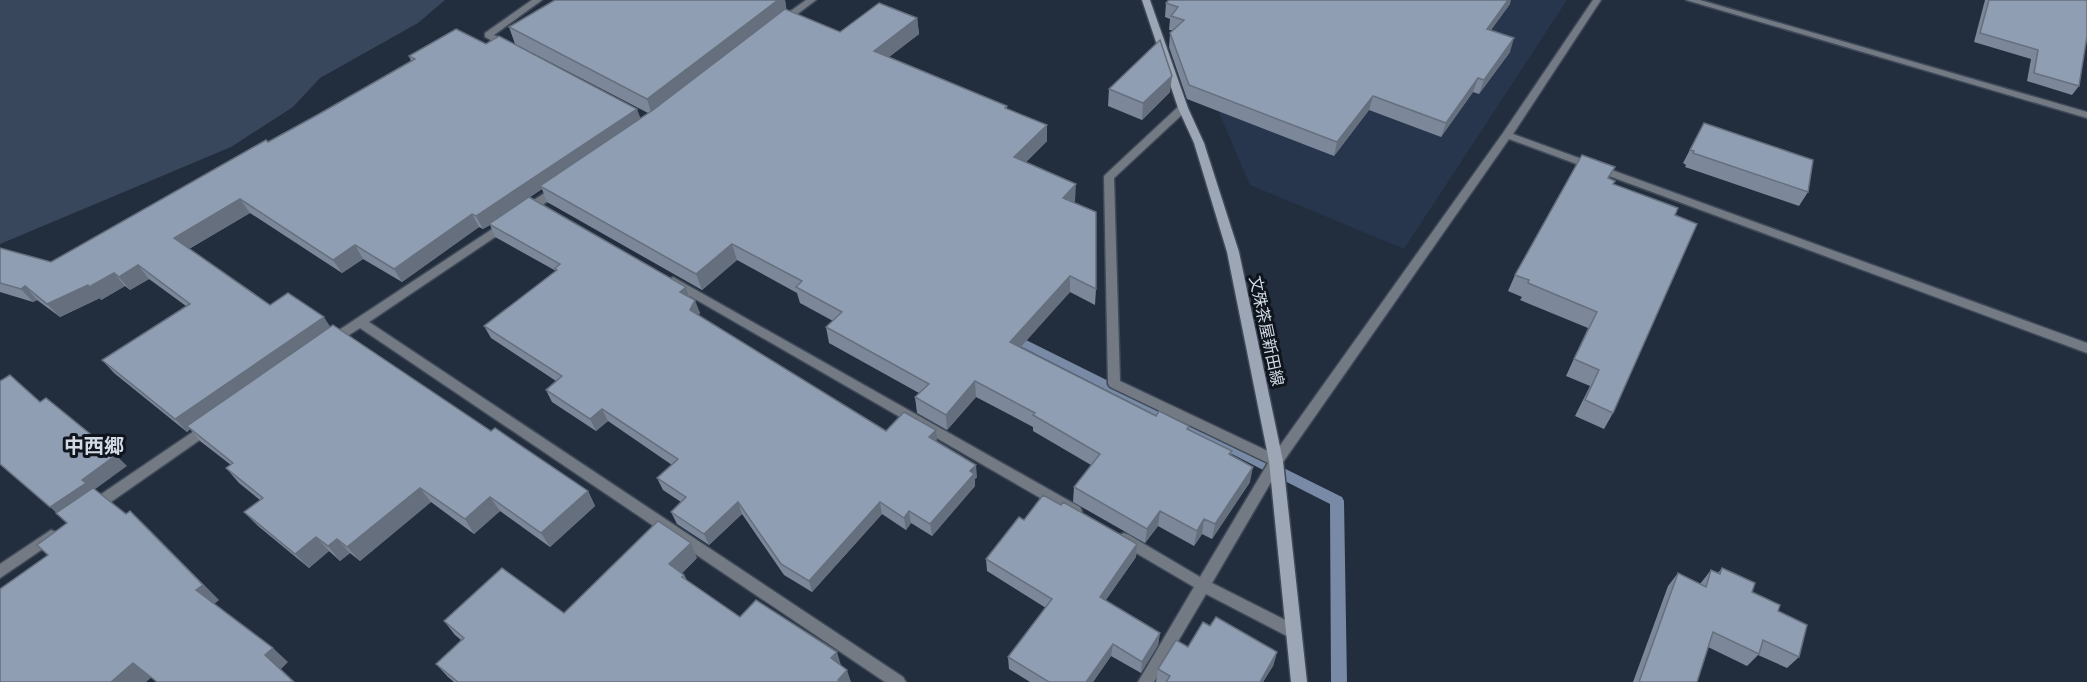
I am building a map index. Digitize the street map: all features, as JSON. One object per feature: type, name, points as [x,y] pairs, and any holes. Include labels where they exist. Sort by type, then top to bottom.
[{"type":"main road","name":"文殊茶屋新田線","points":[[1146,0],[1183,108],[1199,144],[1233,252],[1276,461],[1299,682]]},
{"type":"street","points":[[519,51],[488,35],[538,0]]},
{"type":"street","points":[[772,29],[812,0]]},
{"type":"street","points":[[1146,682],[1276,461],[1507,135],[1597,0]]},
{"type":"street","points":[[1690,0],[2087,115]]},
{"type":"street","points":[[1183,108],[1108,177],[1114,384],[1276,461]]},
{"type":"street","points":[[1507,135],[2087,348]]},
{"type":"street","points":[[320,348],[542,206],[566,183]]},
{"type":"street","points":[[660,274],[1091,521]]},
{"type":"street","points":[[359,321],[898,682]]},
{"type":"street","points":[[78,518],[223,416]]},
{"type":"street","points":[[0,572],[58,531]]},
{"type":"street","points":[[1112,533],[1204,586],[1292,631]]},
{"type":"shaded area","points":[[0,0],[445,0],[418,23],[320,78],[293,107],[231,147],[0,244]]},
{"type":"shaded area","points":[[1255,0],[1567,0],[1404,249],[1250,185],[1204,78]]},
{"type":"building","points":[[555,0],[778,0],[647,99],[509,27]]},
{"type":"building","points":[[1169,0],[1508,0],[1487,29],[1514,38],[1484,80],[1478,78],[1446,123],[1373,96],[1337,142],[1189,85],[1170,33],[1184,20],[1171,16],[1178,7],[1166,3]]},
{"type":"building","points":[[1989,0],[2087,0],[2087,36],[2079,86],[2034,73],[2038,50],[1980,33]]},
{"type":"building","points":[[879,3],[917,18],[874,51],[1047,125],[1014,157],[1076,184],[1063,198],[1096,212],[1096,289],[1070,276],[1010,342],[1156,416],[1159,411],[1189,426],[1187,429],[1232,451],[1229,454],[1253,467],[1215,524],[1204,519],[1197,531],[1160,511],[1147,529],[1074,487],[1100,454],[1033,415],[1035,413],[975,381],[946,415],[915,397],[929,384],[826,327],[842,312],[796,287],[802,281],[732,244],[696,274],[540,186],[653,110],[785,9],[840,32]]},
{"type":"building","points":[[456,29],[486,44],[499,36],[637,109],[476,216],[472,214],[394,269],[355,245],[333,260],[240,199],[174,238],[270,305],[288,293],[324,317],[175,419],[102,360],[190,304],[138,265],[119,277],[114,273],[89,287],[88,285],[47,304],[25,286],[21,289],[0,283],[0,248],[51,262],[266,140],[268,142],[415,59],[409,56]]},
{"type":"building","points":[[1160,40],[1172,76],[1143,103],[1109,89]]},
{"type":"building","points":[[1704,123],[1813,160],[1808,192],[1693,153],[1694,151],[1690,150]]},
{"type":"building","points":[[1582,155],[1615,167],[1608,178],[1615,181],[1613,184],[1678,208],[1675,215],[1697,224],[1613,413],[1585,400],[1599,370],[1574,359],[1597,312],[1528,283],[1529,280],[1515,275]]},
{"type":"building","points":[[529,197],[686,287],[680,292],[695,300],[690,310],[886,431],[904,412],[936,430],[929,437],[976,465],[970,471],[974,474],[930,524],[909,511],[904,518],[880,502],[809,581],[781,564],[738,502],[704,534],[671,512],[686,497],[657,478],[678,459],[602,409],[590,419],[546,390],[562,376],[484,326],[557,270],[555,268],[560,264],[489,224]]},
{"type":"building","points":[[333,325],[491,431],[495,428],[588,491],[541,533],[490,497],[465,519],[420,488],[347,547],[337,539],[328,546],[316,537],[295,554],[244,512],[263,498],[226,468],[233,463],[187,426]]},
{"type":"building","points":[[10,375],[40,402],[46,398],[116,455],[82,480],[86,483],[50,507],[0,464],[0,381]]},
{"type":"building","points":[[93,488],[126,514],[130,511],[203,585],[196,590],[273,648],[265,655],[294,682],[157,682],[133,663],[111,682],[0,682],[0,589],[48,555],[37,545],[67,523],[56,513]]},
{"type":"building","points":[[1043,495],[1061,505],[1063,502],[1137,544],[1100,597],[1160,633],[1142,662],[1113,644],[1086,682],[1049,682],[1008,657],[1052,599],[986,559],[1019,517],[1024,520]]},
{"type":"building","points":[[658,521],[691,543],[669,564],[684,575],[682,577],[740,617],[756,600],[837,652],[831,658],[847,670],[838,680],[841,682],[458,682],[436,664],[464,638],[444,621],[502,568],[564,613]]},
{"type":"building","points":[[1722,568],[1755,583],[1752,592],[1780,605],[1778,611],[1807,625],[1799,657],[1763,640],[1759,654],[1713,632],[1697,682],[1639,682],[1678,573],[1706,587],[1711,570],[1720,574]]},
{"type":"building","points":[[1216,617],[1277,652],[1260,682],[1166,682],[1170,676],[1158,669],[1176,640],[1188,647],[1203,622],[1210,626]]},
{"type":"waterway","points":[[1010,336],[1337,501],[1339,682]]},
{"type":"district","name":"中西郷","points":[[94,447]]}]
